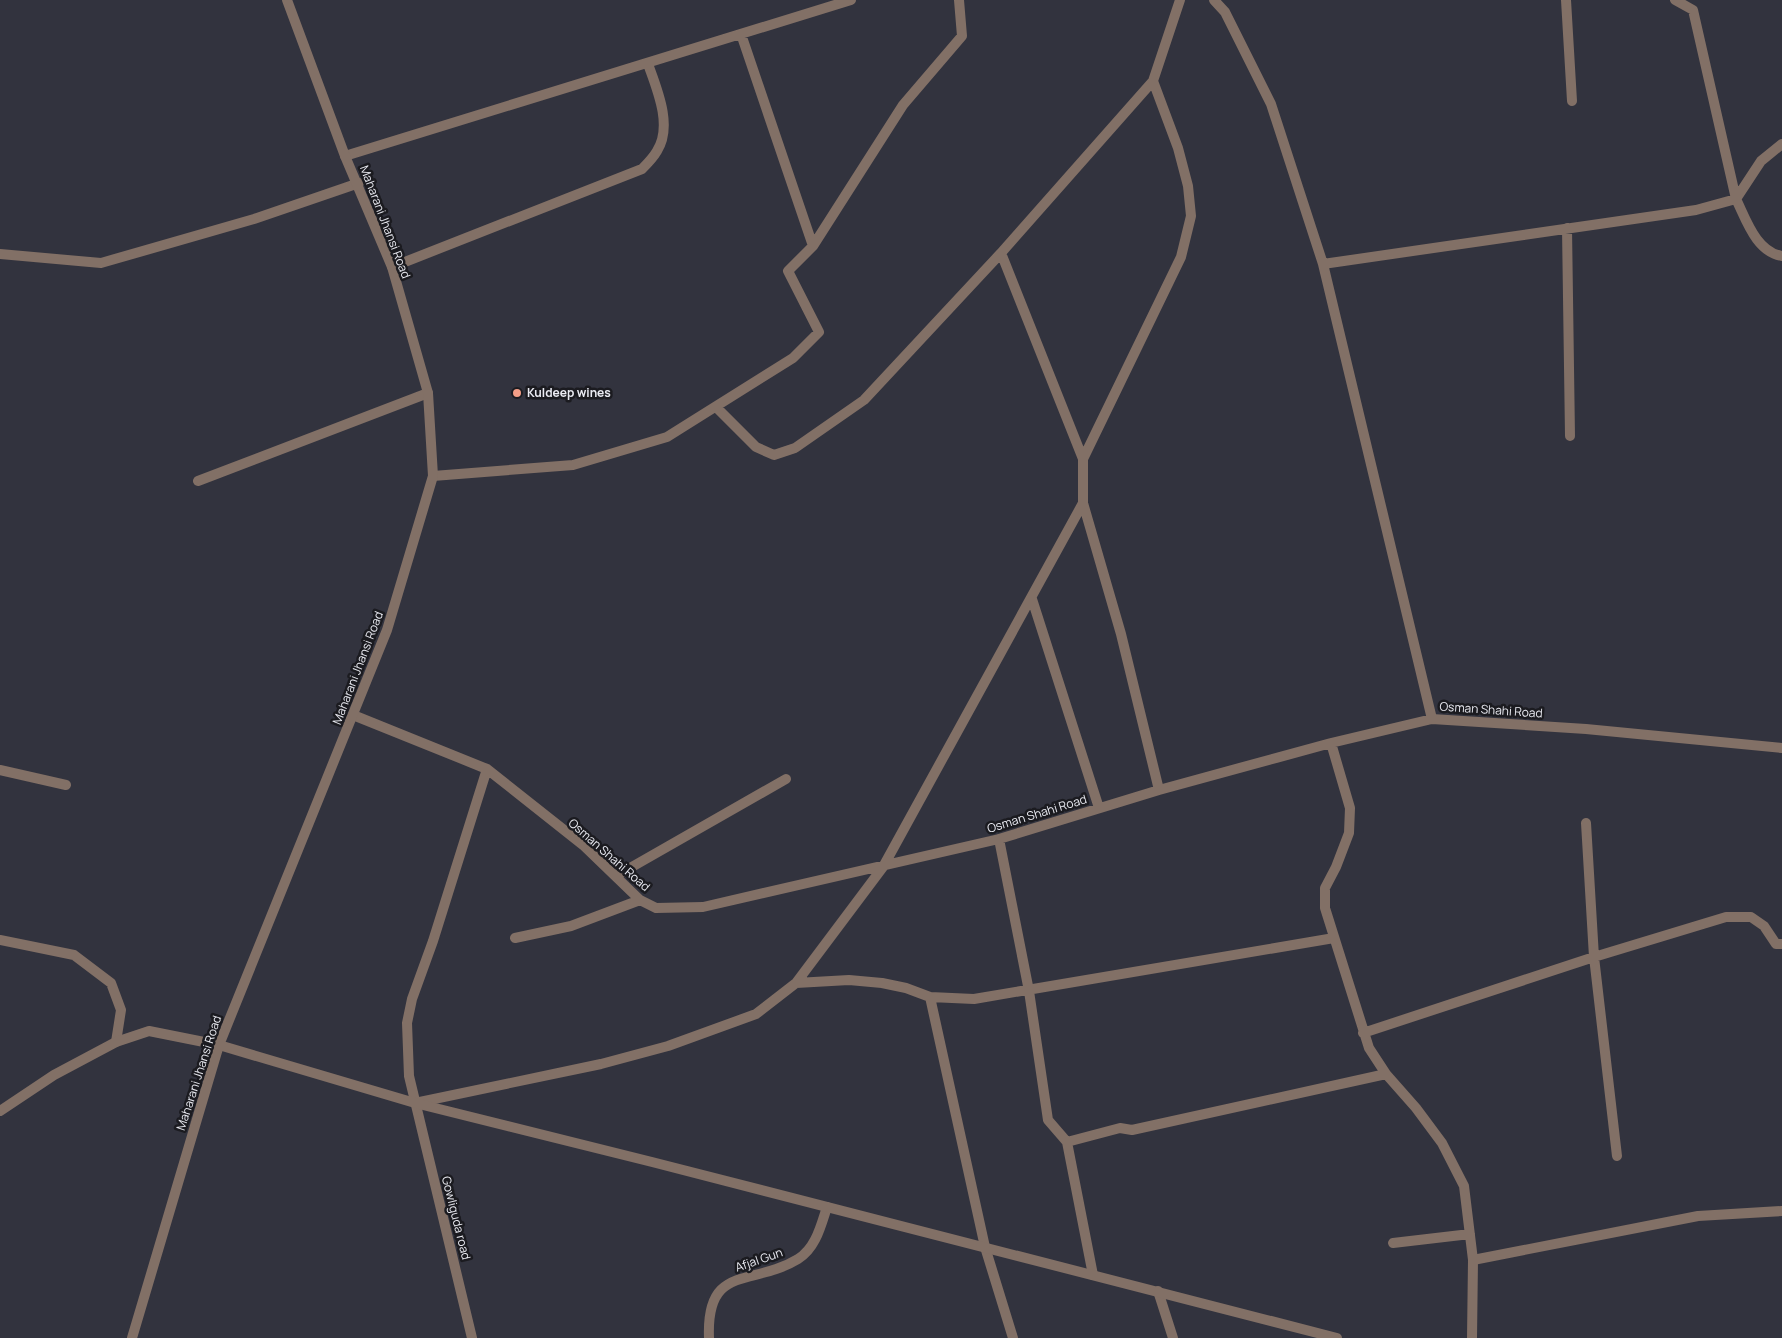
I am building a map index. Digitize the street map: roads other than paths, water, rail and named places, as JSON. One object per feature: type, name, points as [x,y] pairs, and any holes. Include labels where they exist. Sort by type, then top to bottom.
[{"type":"street","name":"Maharani Jhansi Road","points":[[132,1338],[218,1045],[387,630],[433,476],[428,393],[392,267],[345,156],[287,0]]},
{"type":"street","points":[[345,156],[648,64],[850,0]]},
{"type":"street","points":[[433,476],[573,465],[667,437],[793,358],[820,332],[806,310],[788,270],[813,246],[903,105],[962,36],[958,0]]},
{"type":"street","points":[[716,407],[756,447],[774,455],[794,448],[864,400],[1001,253],[1153,81],[1180,0]]},
{"type":"street","points":[[1214,0],[1225,12],[1271,104],[1323,264],[1432,719]]},
{"type":"street","points":[[1566,0],[1572,101]]},
{"type":"street","points":[[1675,0],[1693,10],[1736,199],[1756,240],[1775,255],[1782,256]]},
{"type":"street","points":[[742,34],[813,246]]},
{"type":"street","points":[[392,267],[642,170],[658,150],[664,131],[660,98],[648,64]]},
{"type":"street","points":[[1083,459],[1182,257],[1191,216],[1188,186],[1178,148],[1153,81]]},
{"type":"street","points":[[1323,264],[1696,210],[1736,199],[1761,161],[1782,144]]},
{"type":"street","points":[[0,254],[101,263],[254,219],[358,183]]},
{"type":"street","points":[[1567,228],[1570,436]]},
{"type":"street","points":[[1001,253],[1083,459],[1083,503],[1120,634],[1159,790]]},
{"type":"street","points":[[198,481],[428,393]]},
{"type":"street","points":[[415,1104],[601,1064],[668,1046],[756,1014],[796,983],[883,867],[1032,599],[1083,503]]},
{"type":"street","points":[[1032,599],[1099,808]]},
{"type":"street","name":"Osman Shahi Road","points":[[353,715],[487,770],[583,845],[640,900],[656,908],[703,907],[999,839],[1159,790],[1331,743],[1432,719],[1586,729],[1782,748]]},
{"type":"street","points":[[1331,743],[1350,808],[1349,833],[1336,867],[1325,888],[1325,908],[1369,1048],[1386,1074],[1416,1108],[1442,1143],[1464,1186],[1473,1260],[1472,1338]]},
{"type":"street","points":[[0,770],[66,785]]},
{"type":"street","name":"Gowliguda road","points":[[472,1338],[415,1104],[410,1076],[407,1023],[412,999],[433,941],[487,770]]},
{"type":"street","points":[[616,876],[786,779]]},
{"type":"street","points":[[1586,823],[1594,957],[1617,1156]]},
{"type":"street","points":[[999,839],[1029,991],[1048,1120],[1067,1142],[1093,1275]]},
{"type":"street","points":[[515,938],[571,926],[640,900]]},
{"type":"street","points":[[1363,1033],[1594,957],[1726,917],[1751,917],[1764,926],[1776,944],[1782,944]]},
{"type":"street","points":[[796,983],[849,980],[882,983],[906,988],[930,997],[974,999],[1334,938]]},
{"type":"street","points":[[0,940],[74,956],[110,982],[121,1010],[116,1042]]},
{"type":"street","points":[[930,997],[985,1248],[1013,1338]]},
{"type":"street","points":[[0,1111],[54,1075],[116,1042],[149,1030],[218,1045],[415,1104],[1158,1291],[1337,1338]]},
{"type":"street","points":[[1067,1142],[1120,1128],[1132,1130],[1386,1074]]},
{"type":"street","name":"Afjal Gun","points":[[709,1338],[708,1317],[716,1294],[722,1288],[742,1277],[772,1270],[798,1259],[816,1238],[827,1207]]},
{"type":"street","points":[[1473,1260],[1698,1216],[1782,1211]]},
{"type":"street","points":[[1393,1243],[1470,1234]]},
{"type":"street","points":[[1158,1291],[1173,1338]]},
{"type":"place","name":"Kuldeep wines","points":[[517,393]]}]
